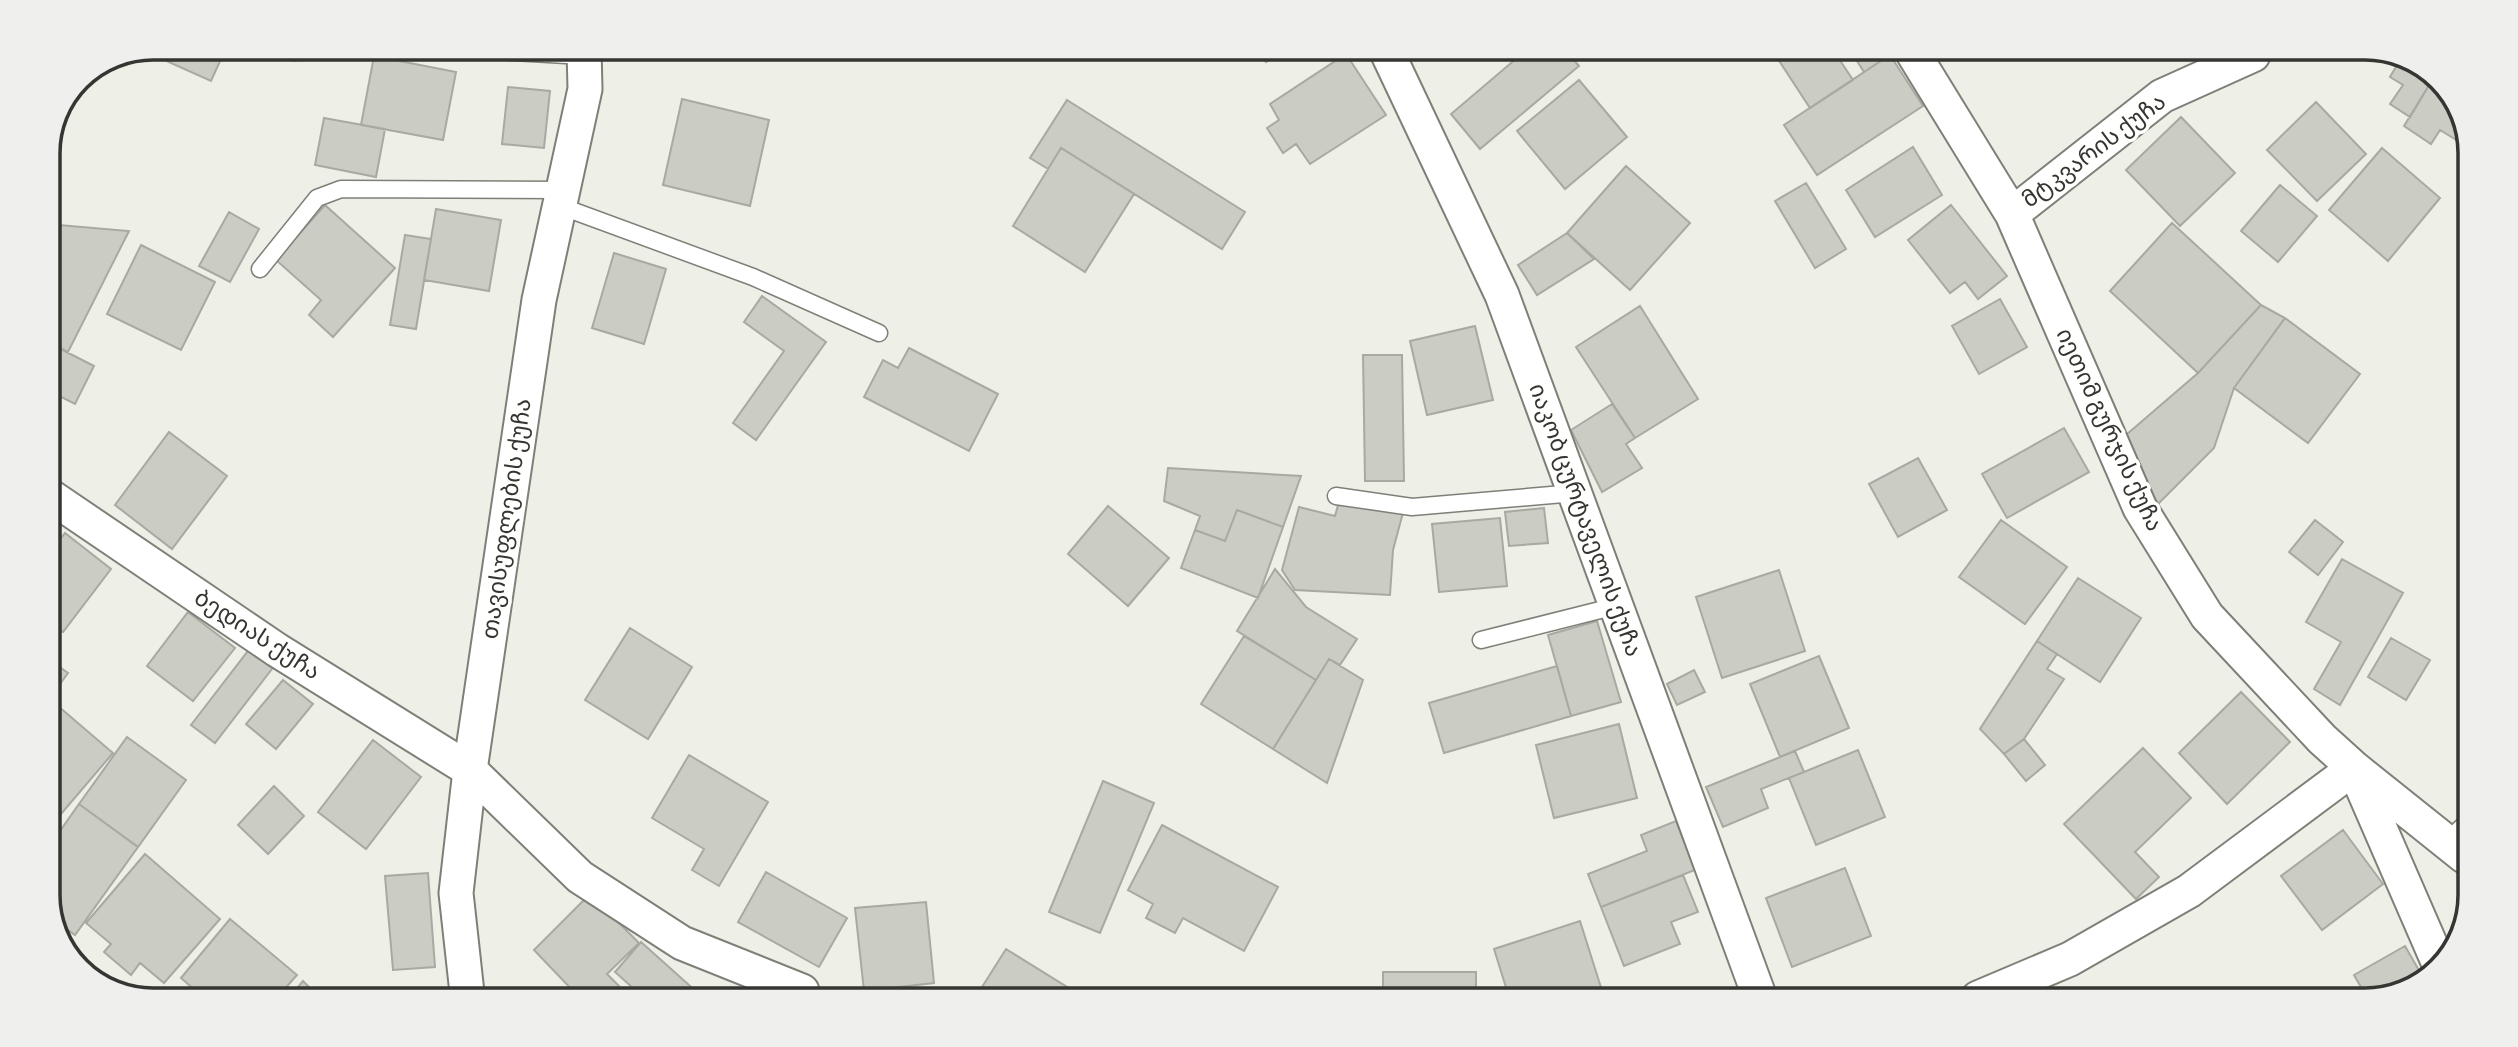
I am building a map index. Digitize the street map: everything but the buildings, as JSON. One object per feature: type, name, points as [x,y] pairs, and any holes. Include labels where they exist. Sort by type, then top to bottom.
[{"type":"street","name":"თავისუფლების ქუჩა","points":[[466,988],[456,893],[470,770],[538,300],[585,89],[584,60]]},
{"type":"street","name":"იაკობ ცურტაველის ქუჩა","points":[[1391,60],[1502,295],[1756,988]]},
{"type":"street","name":"იეთიმ გურჯის ქუჩა","points":[[1917,60],[2012,214],[2140,508],[2207,616],[2322,739],[2354,768],[2435,956]]},
{"type":"street","name":"მტკვარის ქუჩა","points":[[2012,214],[2162,96],[2242,60]]},
{"type":"street","name":"ბედიას ქუჩა","points":[[60,503],[277,650],[470,770],[579,877],[682,943],[794,988]]},
{"type":"street","points":[[2002,988],[2070,959],[2189,891],[2354,768],[2458,841]]},
{"type":"lane","points":[[260,269],[317,198],[341,188],[561,198],[753,277],[879,333]]},
{"type":"lane","points":[[1336,496],[1412,508],[1575,493]]},
{"type":"lane","points":[[1481,640],[1616,606]]}]
